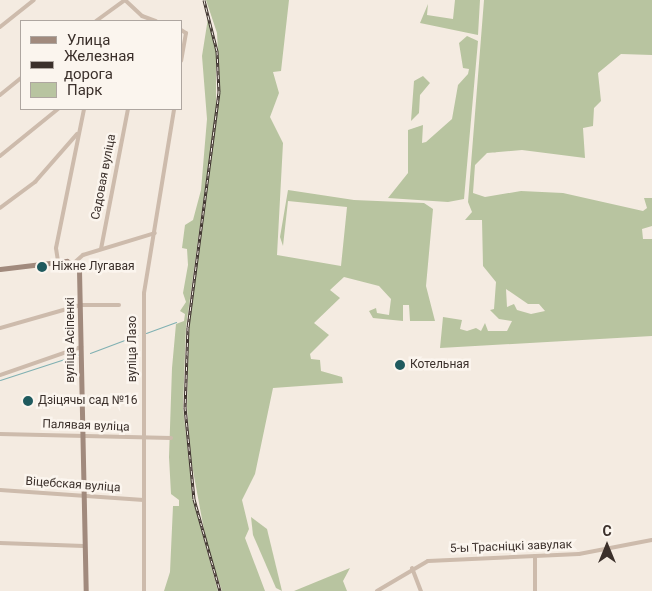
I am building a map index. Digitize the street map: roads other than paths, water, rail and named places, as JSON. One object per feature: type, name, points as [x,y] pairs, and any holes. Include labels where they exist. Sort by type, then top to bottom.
[{"type":"street","points":[[0,27],[34,0]]},
{"type":"street","points":[[98,20],[125,0],[145,19]]},
{"type":"street","points":[[104,20],[106,15]]},
{"type":"street","points":[[182,46],[183,30]]},
{"type":"street","points":[[0,95],[20,79]]},
{"type":"street","points":[[0,156],[57,110]]},
{"type":"street","points":[[58,261],[56,248],[84,110]]},
{"type":"street","name":"Садовая вуліца","points":[[100,248],[128,110]]},
{"type":"street","name":"вуліца Лазо","points":[[144,591],[144,293],[174,110]]},
{"type":"street","points":[[0,208],[35,182],[78,133]]},
{"type":"street","points":[[0,270],[58,261],[74,263],[100,248],[155,233]]},
{"type":"street","name":"вуліца Асіпенкі","points":[[74,263],[79,270],[81,305],[82,495],[86,591]]},
{"type":"street","points":[[0,328],[81,305],[119,305]]},
{"type":"street","points":[[0,374],[81,347]]},
{"type":"street","name":"Палявая вуліца","points":[[0,434],[172,438]]},
{"type":"street","name":"Віцебская вуліца","points":[[0,490],[144,500]]},
{"type":"street","name":"5-ы Трасніцкі завулак","points":[[377,591],[412,568],[428,561],[609,550],[652,540]]},
{"type":"street","points":[[0,543],[84,546]]},
{"type":"street","points":[[535,556],[535,591]]},
{"type":"street","points":[[412,568],[421,591]]},
{"type":"waterway","points":[[146,333],[176,322]]},
{"type":"waterway","points":[[90,353],[138,335]]},
{"type":"waterway","points":[[0,380],[80,354]]},
{"type":"railway","points":[[204,0],[217,51],[219,92],[188,327],[185,407],[194,499],[220,591]]},
{"type":"place","name":"Ніжне Лугавая","points":[[42,267]]},
{"type":"place","name":"Котельная","points":[[400,365]]},
{"type":"place","name":"Дзіцячы сад №16","points":[[28,401]]}]
